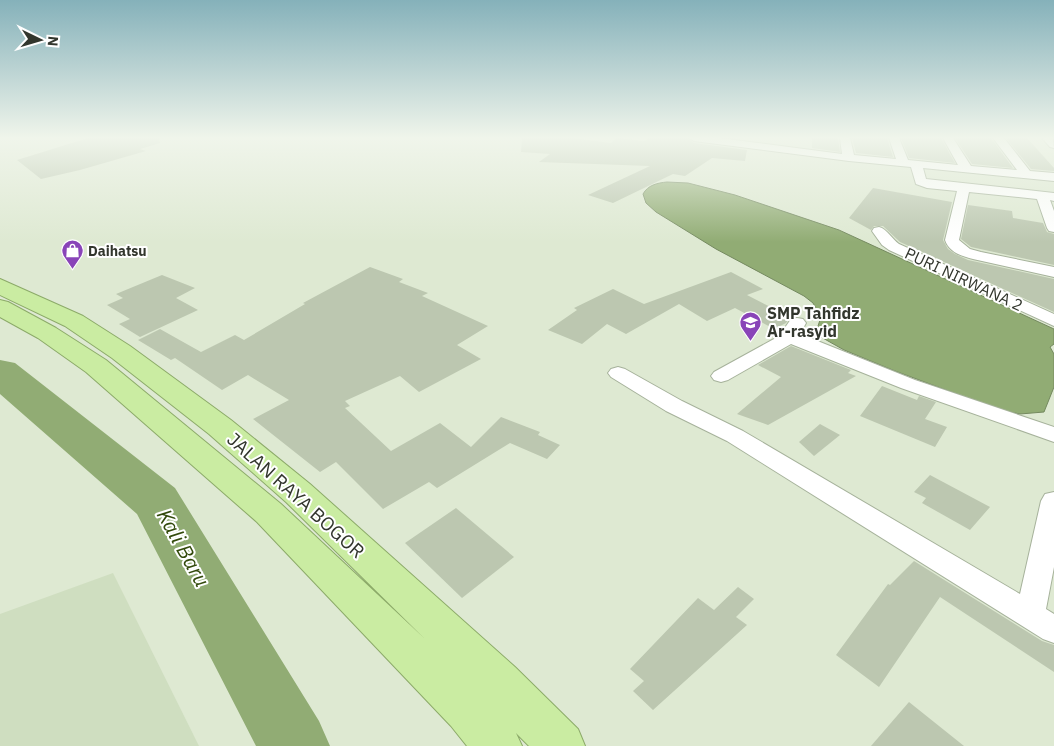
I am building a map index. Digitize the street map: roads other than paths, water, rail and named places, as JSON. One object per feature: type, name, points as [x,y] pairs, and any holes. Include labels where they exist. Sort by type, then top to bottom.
[{"type":"highway","name":"JALAN RAYA BOGOR","points":[[0,286],[74,321],[120,352],[220,427],[305,500],[500,682],[561,746]]},
{"type":"highway","name":"JALAN RAYA BOGOR","points":[[0,307],[47,333],[96,366],[269,513],[467,710],[498,746]]},
{"type":"street","points":[[918,173],[920,181],[931,185],[959,190],[1050,199],[1054,228]]},
{"type":"street","points":[[1005,173],[1054,178]]},
{"type":"street","points":[[959,190],[952,240],[954,246],[978,256],[1054,272]]},
{"type":"street","name":"PURI NIRWANA 2","points":[[879,231],[887,242],[894,247],[1054,321]]},
{"type":"street","points":[[721,376],[781,343],[793,330],[908,384],[1054,435]]},
{"type":"street","points":[[618,373],[674,406],[735,436],[1042,623],[1054,501]]},
{"type":"waterway","name":"Kali Baru","points":[[0,372],[157,502],[294,746]]},
{"type":"place","name":"Daihatsu","points":[[72,270]]},
{"type":"place","name":"SMP Tahfidz Ar-rasyid","points":[[751,341]]}]
